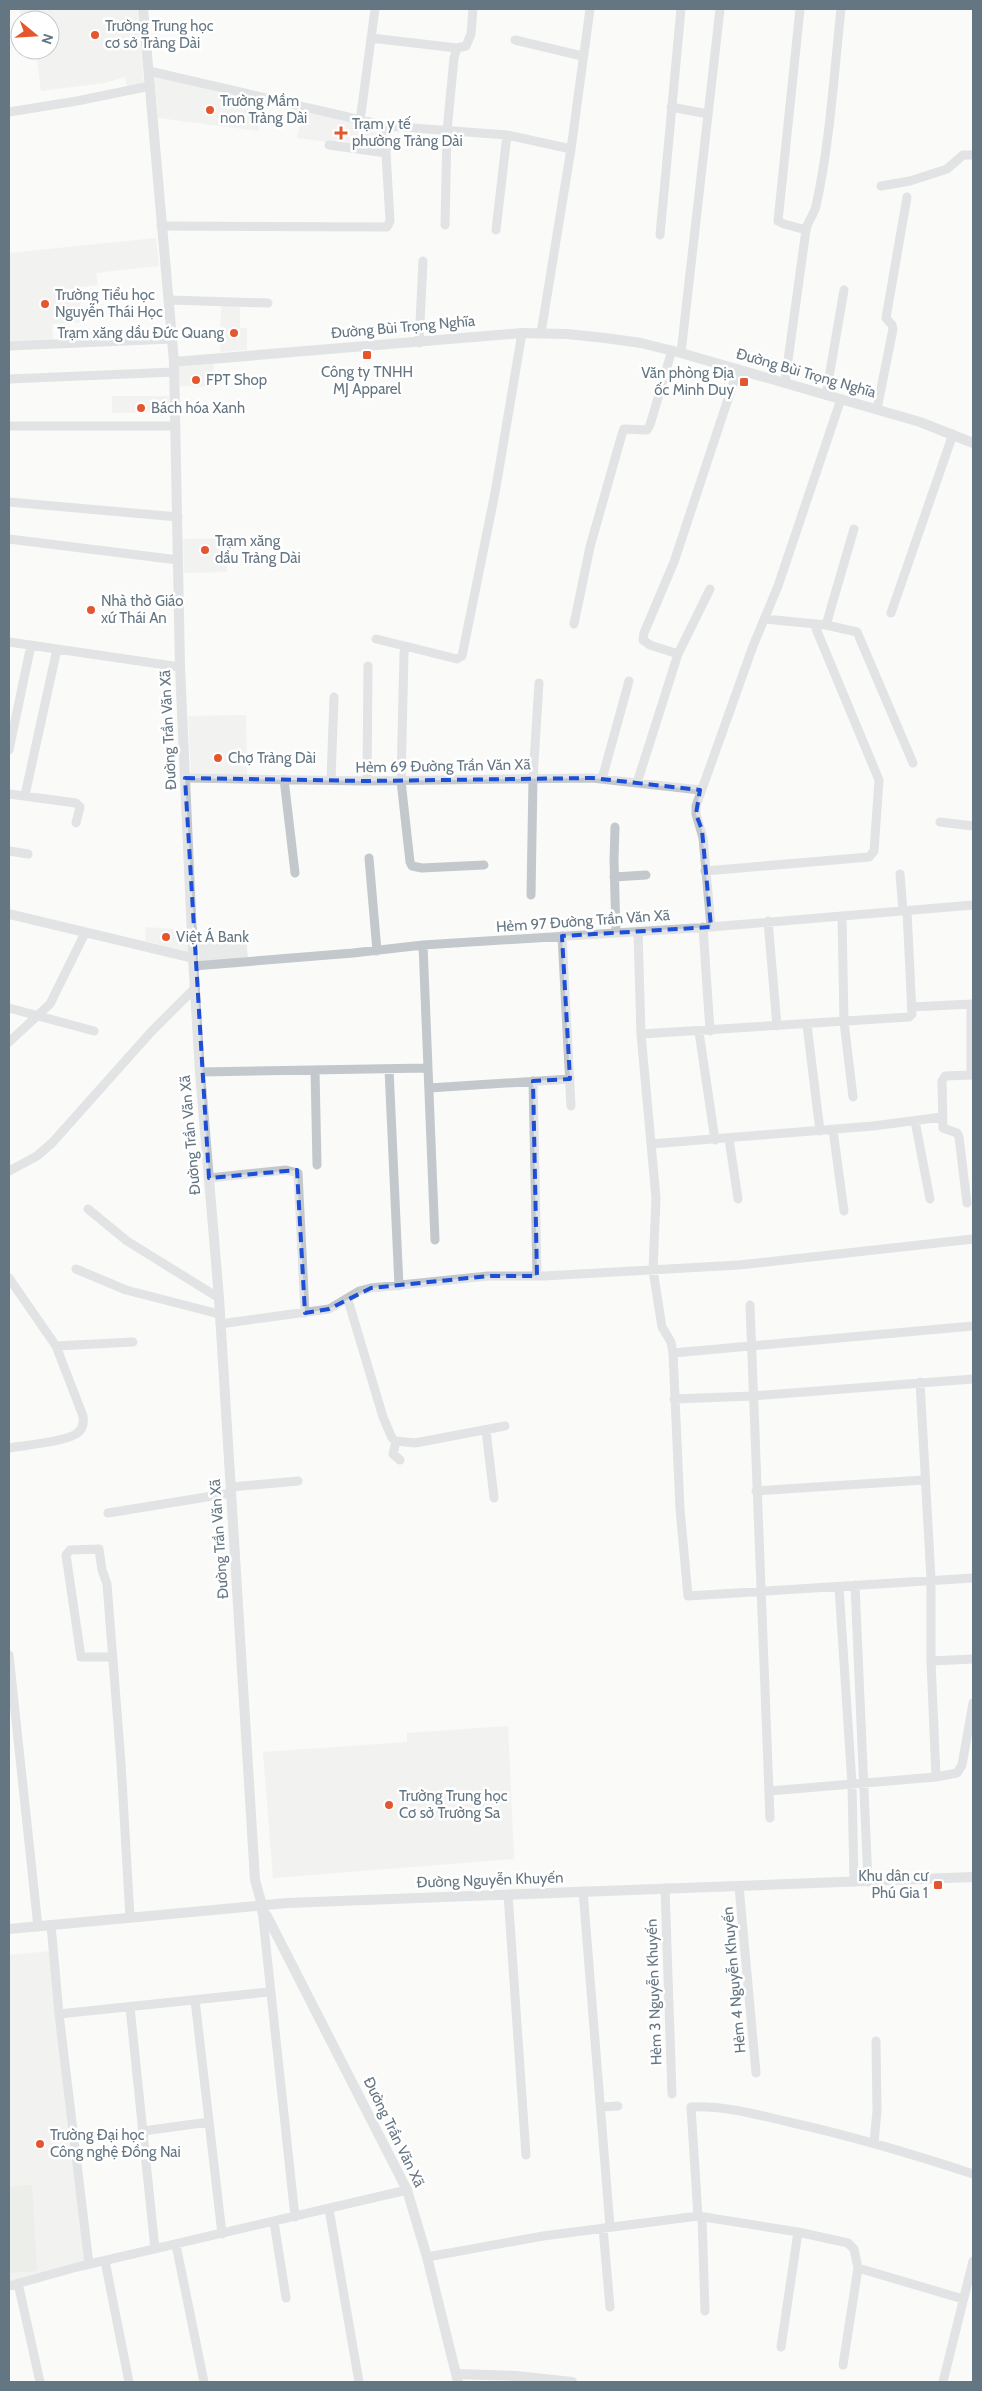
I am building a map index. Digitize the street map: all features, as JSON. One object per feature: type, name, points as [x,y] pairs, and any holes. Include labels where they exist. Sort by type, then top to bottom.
[{"type":"street","points":[[9,379],[174,367],[143,9]]},
{"type":"street","points":[[360,121],[375,9]]},
{"type":"street","points":[[371,38],[457,48],[466,46],[469,42],[473,9]]},
{"type":"street","points":[[541,333],[571,150],[582,56],[590,9]]},
{"type":"street","points":[[660,235],[681,9]]},
{"type":"street","points":[[574,624],[590,547],[622,434],[624,429],[647,430],[676,352],[720,9]]},
{"type":"street","points":[[800,9],[778,221],[806,230]]},
{"type":"street","points":[[785,382],[806,230],[808,219],[816,207],[828,126],[841,9]]},
{"type":"street","points":[[515,40],[582,56]]},
{"type":"street","points":[[445,226],[447,131],[454,58],[457,48]]},
{"type":"street","points":[[149,71],[360,121],[387,126],[507,135],[571,150]]},
{"type":"street","points":[[9,112],[78,101],[150,86]]},
{"type":"street","points":[[671,107],[708,114]]},
{"type":"street","points":[[161,226],[387,227],[390,221],[386,152],[387,126]]},
{"type":"street","points":[[496,230],[507,135]]},
{"type":"street","points":[[329,146],[386,152]]},
{"type":"street","points":[[881,186],[910,181],[947,169],[963,155],[973,155]]},
{"type":"street","points":[[876,409],[893,329],[886,318],[907,197]]},
{"type":"street","points":[[419,343],[422,261]]},
{"type":"street","points":[[826,395],[844,290]]},
{"type":"street","points":[[169,300],[268,303]]},
{"type":"street","points":[[376,639],[457,659],[462,656],[496,493],[522,333]]},
{"type":"street","name":"Đường Bùi Trọng Nghĩa","points":[[174,367],[522,333],[605,338],[676,352],[785,382],[972,440]]},
{"type":"street","points":[[9,346],[172,339]]},
{"type":"street","name":"Đường Trần Văn Xã","points":[[174,367],[180,668],[195,988],[231,1490],[255,1880],[262,1908],[268,1916],[408,2190],[457,2378]]},
{"type":"street","points":[[678,654],[650,645],[643,640],[644,633],[674,562],[738,369]]},
{"type":"street","points":[[710,1031],[705,871],[702,830],[696,814],[700,790],[778,586],[841,399]]},
{"type":"street","points":[[9,426],[175,426]]},
{"type":"street","points":[[891,613],[953,434]]},
{"type":"street","points":[[9,502],[178,517]]},
{"type":"street","points":[[826,625],[854,529]]},
{"type":"street","points":[[9,539],[178,560]]},
{"type":"street","points":[[637,783],[678,654],[710,589]]},
{"type":"street","points":[[764,619],[852,629],[861,636],[877,679],[914,764]]},
{"type":"street","points":[[705,871],[868,857],[874,851],[880,780],[814,624]]},
{"type":"street","points":[[9,642],[180,668]]},
{"type":"street","points":[[9,750],[31,645]]},
{"type":"street","points":[[405,646],[401,781],[412,866],[422,868],[484,865]]},
{"type":"street","points":[[25,795],[57,648]]},
{"type":"street","points":[[367,781],[368,666]]},
{"type":"street","points":[[602,779],[629,681]]},
{"type":"street","points":[[531,895],[533,778],[539,683]]},
{"type":"street","points":[[331,780],[334,697]]},
{"type":"street","name":"Hẻm 69 Đường Trần Văn Xã","points":[[185,778],[367,781],[533,778],[602,779],[700,790]]},
{"type":"street","points":[[284,779],[295,873]]},
{"type":"street","points":[[9,794],[79,804],[76,823]]},
{"type":"street","points":[[940,822],[973,826]]},
{"type":"street","points":[[615,827],[616,933]]},
{"type":"street","points":[[9,851],[28,854]]},
{"type":"street","points":[[369,858],[377,951]]},
{"type":"street","points":[[641,1034],[909,1018],[911,1007],[905,911],[900,874]]},
{"type":"street","points":[[614,877],[646,875]]},
{"type":"street","name":"Hẻm 97 Đường Trần Văn Xã","points":[[194,962],[707,927],[973,905]]},
{"type":"street","points":[[9,914],[194,962]]},
{"type":"street","points":[[842,916],[844,1022],[853,1097]]},
{"type":"street","points":[[768,922],[777,1026]]},
{"type":"street","points":[[638,932],[641,1034],[656,1198],[653,1270],[662,1327],[671,1342],[673,1353],[674,1398],[688,1596],[856,1586],[931,1579],[973,1578]]},
{"type":"street","points":[[9,1042],[40,1015],[57,992],[85,933]]},
{"type":"street","points":[[562,936],[571,1106]]},
{"type":"street","points":[[423,945],[435,1240]]},
{"type":"street","points":[[9,1171],[37,1156],[52,1143],[151,1032],[195,988]]},
{"type":"street","points":[[911,1007],[972,1004],[973,1047],[971,1075],[943,1077],[942,1117],[945,1130],[956,1133],[959,1136],[967,1203]]},
{"type":"street","points":[[9,1008],[94,1031]]},
{"type":"street","points":[[807,1025],[820,1131]]},
{"type":"street","points":[[699,1032],[715,1140]]},
{"type":"street","points":[[200,1072],[427,1068]]},
{"type":"street","points":[[388,1069],[399,1286]]},
{"type":"street","points":[[316,1070],[317,1165]]},
{"type":"street","points":[[429,1088],[570,1079]]},
{"type":"street","points":[[533,1081],[537,1276]]},
{"type":"street","points":[[651,1144],[833,1130],[942,1117]]},
{"type":"street","points":[[915,1121],[930,1199]]},
{"type":"street","points":[[833,1130],[844,1212]]},
{"type":"street","points":[[729,1139],[738,1199]]},
{"type":"street","points":[[209,1178],[286,1170],[298,1173],[305,1313]]},
{"type":"street","points":[[88,1209],[127,1241],[218,1298]]},
{"type":"street","points":[[76,1269],[126,1290],[219,1319],[305,1313],[329,1309],[348,1300],[360,1291],[488,1276],[537,1276],[653,1270],[807,1259],[882,1248],[973,1239]]},
{"type":"street","points":[[9,1278],[56,1346],[83,1416],[84,1424],[78,1433],[66,1437],[9,1448]]},
{"type":"street","points":[[348,1300],[389,1434],[396,1440],[415,1443],[505,1426]]},
{"type":"street","points":[[750,1305],[750,1347],[770,1818]]},
{"type":"street","points":[[673,1353],[973,1326]]},
{"type":"street","points":[[56,1346],[133,1342]]},
{"type":"street","points":[[674,1398],[752,1396],[973,1379]]},
{"type":"street","points":[[920,1382],[931,1579],[931,1662],[936,1777]]},
{"type":"street","points":[[486,1430],[494,1498]]},
{"type":"street","points":[[384,1457],[397,1457],[396,1440]]},
{"type":"street","points":[[756,1491],[924,1480]]},
{"type":"street","points":[[108,1513],[231,1490],[298,1481]]},
{"type":"street","points":[[113,1657],[81,1657],[66,1555],[70,1550],[99,1549],[102,1570],[107,1584],[113,1657],[130,1918]]},
{"type":"street","points":[[856,1586],[868,1882]]},
{"type":"street","points":[[839,1587],[852,1784],[854,1882]]},
{"type":"street","points":[[9,1655],[38,1927]]},
{"type":"street","points":[[931,1662],[973,1659]]},
{"type":"street","points":[[769,1791],[936,1777],[957,1773],[960,1769],[973,1704]]},
{"type":"street","name":"Đường Nguyễn Khuyến","points":[[9,1930],[262,1908],[508,1894],[868,1882],[973,1876]]},
{"type":"street","name":"Hẻm 4 Nguyễn Khuyến","points":[[739,1886],[756,2073]]},
{"type":"street","name":"Hẻm 3 Nguyễn Khuyến","points":[[665,1888],[672,2094]]},
{"type":"street","points":[[584,1891],[601,2107],[610,2307]]},
{"type":"street","points":[[508,1894],[526,2155]]},
{"type":"street","points":[[262,1908],[269,1992],[295,2217]]},
{"type":"street","points":[[51,1926],[59,2014],[89,2264]]},
{"type":"street","points":[[59,2014],[269,1992]]},
{"type":"street","points":[[195,2000],[222,2234]]},
{"type":"street","points":[[130,2007],[155,2250]]},
{"type":"street","points":[[874,2143],[877,2111],[876,2041]]},
{"type":"street","points":[[601,2107],[618,2106]]},
{"type":"street","points":[[705,2312],[700,2216],[691,2107],[704,2106],[760,2116],[874,2143],[973,2174]]},
{"type":"street","points":[[143,2131],[209,2122]]},
{"type":"street","points":[[9,2286],[89,2264],[408,2190]]},
{"type":"street","points":[[329,2209],[359,2382]]},
{"type":"street","points":[[427,2257],[543,2236],[700,2216],[798,2232],[848,2243],[854,2249],[858,2268],[843,2365]]},
{"type":"street","points":[[274,2222],[286,2298]]},
{"type":"street","points":[[782,2347],[798,2232]]},
{"type":"street","points":[[176,2245],[204,2382]]},
{"type":"street","points":[[105,2261],[129,2382]]},
{"type":"street","points":[[943,2382],[973,2262]]},
{"type":"street","points":[[858,2268],[963,2299]]},
{"type":"street","points":[[18,2283],[40,2382]]},
{"type":"street","points":[[457,2378],[516,2376],[572,2382]]},
{"type":"highlighted area","points":[[185,778],[367,781],[592,778],[700,790],[696,814],[702,830],[711,927],[562,936],[570,1079],[533,1081],[537,1276],[488,1276],[371,1288],[329,1309],[305,1313],[297,1170],[209,1178]]},
{"type":"shaded area","name":"Trường Trung học cơ sở Trảng Dài","points":[[137,9],[144,84],[127,87],[125,77],[105,83],[41,91],[37,60],[60,60],[60,10],[19,10]]},
{"type":"shaded area","name":"Trường Mầm non Trảng Dài","points":[[154,76],[266,102],[258,131],[158,118]]},
{"type":"shaded area","name":"Trạm y tế phường Trảng Dài","points":[[303,111],[384,129],[383,149],[297,138]]},
{"type":"shaded area","name":"Trường Tiểu học Nguyễn Thái Học","points":[[156,238],[159,266],[96,273],[98,285],[78,287],[83,322],[52,324],[53,340],[9,343],[9,253]]},
{"type":"shaded area","name":"Trạm xăng dầu Đức Quang","points":[[221,305],[240,305],[240,328],[247,328],[247,350],[220,352]]},
{"type":"shaded area","name":"FPT Shop","points":[[214,364],[213,387],[180,386],[179,367]]},
{"type":"shaded area","name":"Bách hóa Xanh","points":[[112,396],[169,396],[169,412],[112,413]]},
{"type":"shaded area","name":"Trạm xăng dầu Trảng Dài","points":[[227,538],[227,572],[184,573],[183,539]]},
{"type":"shaded area","name":"Chợ Trảng Dài","points":[[246,715],[247,775],[191,775],[188,716]]},
{"type":"shaded area","name":"Việt Á Bank","points":[[146,927],[187,930],[187,951],[145,941]]},
{"type":"shaded area","points":[[246,938],[248,958],[199,962],[198,942]]},
{"type":"shaded area","name":"Trường Trung học Cơ sở Trường Sa","points":[[508,1726],[514,1859],[273,1878],[263,1752],[407,1742],[407,1733]]},
{"type":"shaded area","name":"Trường Đại học Công nghệ Đồng Nai","points":[[50,1951],[85,2261],[9,2282],[9,1955]]},
{"type":"shaded area","points":[[32,2185],[37,2271],[9,2273],[9,2187]]},
{"type":"place","name":"Trường Trung học cơ sở Trảng Dài","points":[[95,35]]},
{"type":"place","name":"Trường Mầm non Trảng Dài","points":[[210,110]]},
{"type":"place","name":"Trạm y tế phường Trảng Dài","points":[[341,133]]},
{"type":"place","name":"Trường Tiểu học Nguyễn Thái Học","points":[[45,304]]},
{"type":"place","name":"Trạm xăng dầu Đức Quang","points":[[234,333]]},
{"type":"place","name":"Công ty TNHH MJ Apparel","points":[[367,355]]},
{"type":"place","name":"FPT Shop","points":[[196,380]]},
{"type":"place","name":"Văn phòng Địa ốc Minh Duy","points":[[744,382]]},
{"type":"place","name":"Bách hóa Xanh","points":[[141,408]]},
{"type":"place","name":"Trạm xăng dầu Trảng Dài","points":[[205,550]]},
{"type":"place","name":"Nhà thờ Giáo xứ Thái An","points":[[91,610]]},
{"type":"place","name":"Chợ Trảng Dài","points":[[218,758]]},
{"type":"place","name":"Việt Á Bank","points":[[166,937]]},
{"type":"place","name":"Trường Trung học Cơ sở Trường Sa","points":[[389,1805]]},
{"type":"place","name":"Khu dân cư Phú Gia 1","points":[[938,1885]]},
{"type":"place","name":"Trường Đại học Công nghệ Đồng Nai","points":[[40,2144]]}]
